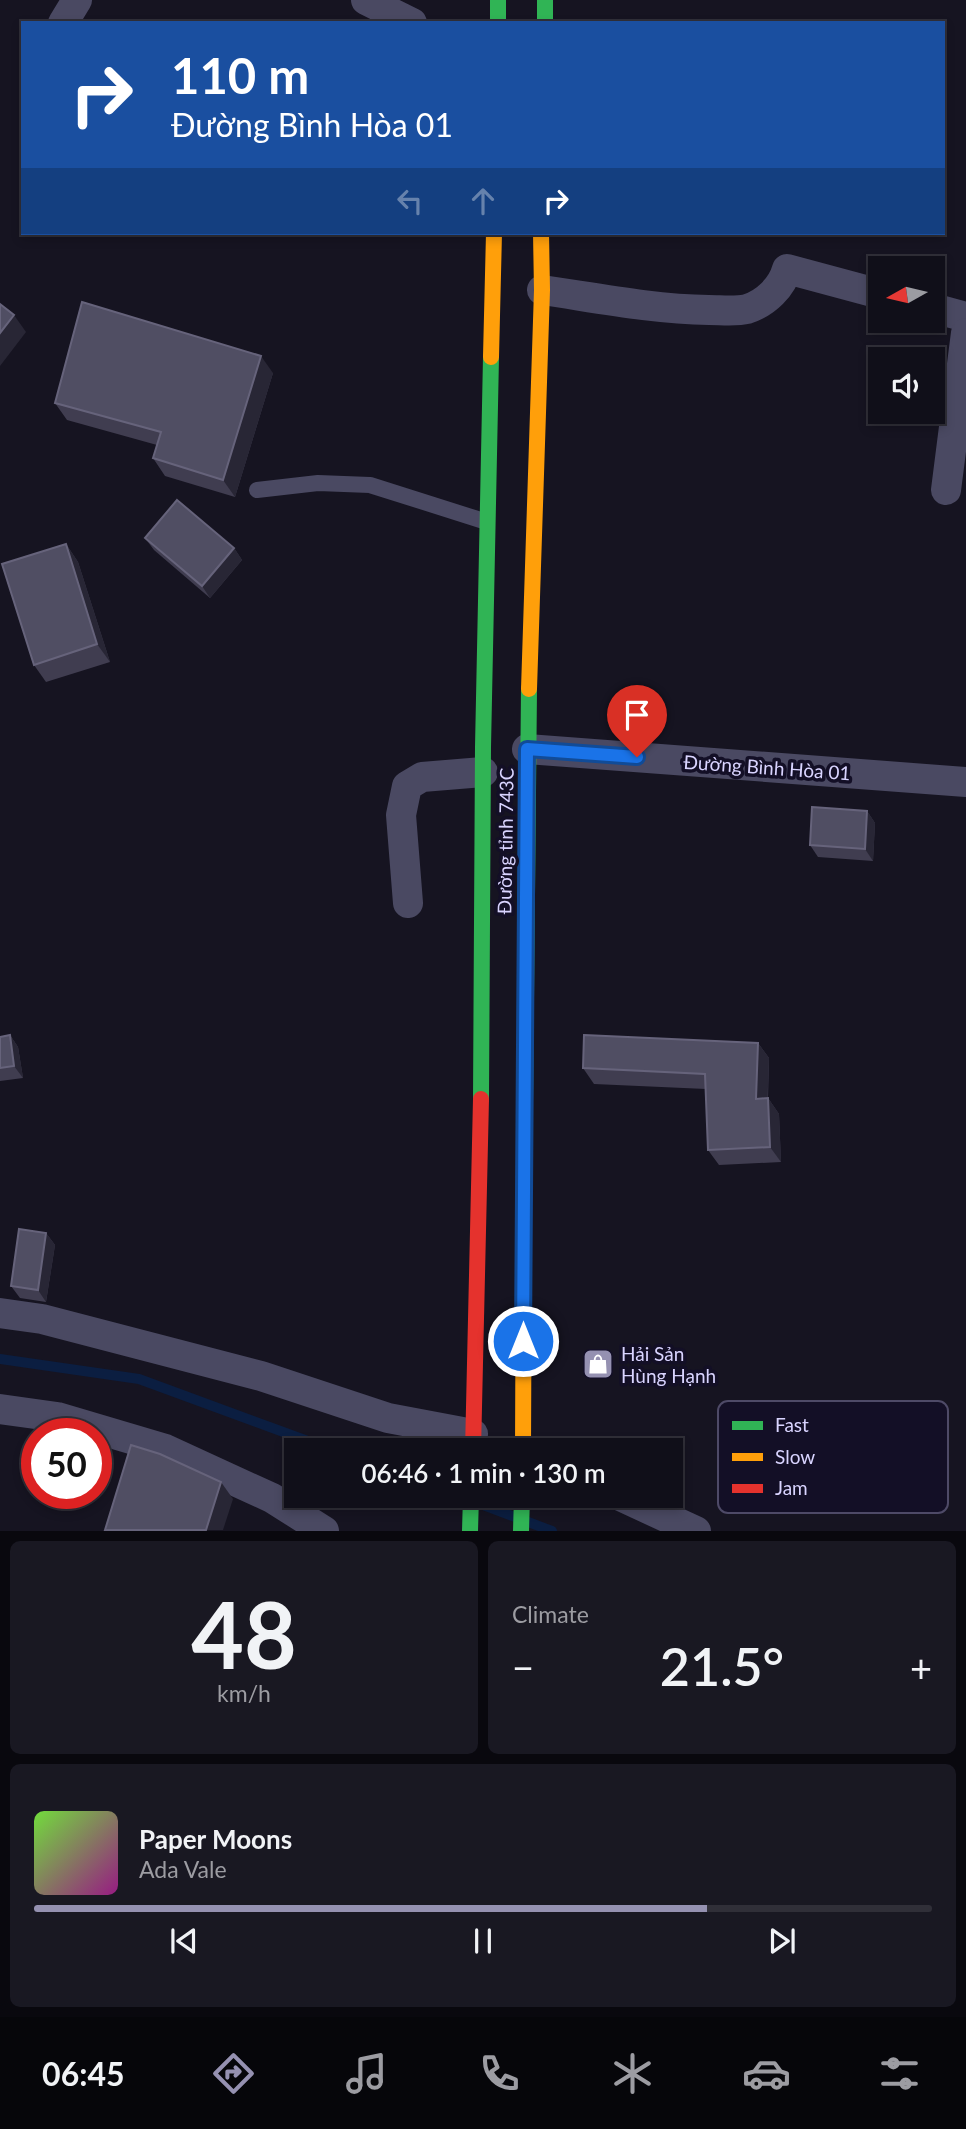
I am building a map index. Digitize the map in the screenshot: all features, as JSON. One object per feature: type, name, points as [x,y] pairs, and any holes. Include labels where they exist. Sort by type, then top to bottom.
[{"type":"main road","points":[[498,0],[498,21]]},
{"type":"main road","points":[[545,0],[545,21]]},
{"type":"main road","name":"Đường tỉnh 743C","points":[[473,1438],[487,755],[486,522],[494,235]]},
{"type":"main road","name":"Đường tỉnh 743C","points":[[527,1438],[521,749],[542,290],[541,235]]},
{"type":"main road","points":[[470,1531],[471,1508]]},
{"type":"main road","points":[[521,1531],[522,1508]]},
{"type":"street","points":[[64,21],[77,0]]},
{"type":"street","points":[[366,0],[408,21]]},
{"type":"street","points":[[542,290],[681,310],[738,310],[755,305],[774,292],[784,281],[788,269],[868,291]]},
{"type":"street","points":[[945,311],[966,317]]},
{"type":"street","points":[[954,472],[966,333]]},
{"type":"street","name":"Đường Bình Hòa 01","points":[[521,749],[966,782]]},
{"type":"street","points":[[408,903],[401,815],[407,786],[422,777],[487,755]]},
{"type":"street","points":[[0,1313],[42,1319],[261,1376],[456,1438]]},
{"type":"street","points":[[0,1409],[57,1417],[165,1449],[272,1498],[324,1531]]},
{"type":"street","points":[[646,1508],[696,1531]]},
{"type":"lane","points":[[257,490],[318,483],[370,485],[486,522]]},
{"type":"building","points":[[82,302],[261,356],[223,480],[153,458],[161,432],[55,403]]},
{"type":"building","points":[[0,304],[14,315],[0,333]]},
{"type":"building","points":[[177,500],[234,548],[202,586],[145,538]]},
{"type":"building","points":[[66,544],[97,644],[34,665],[2,564]]},
{"type":"building","points":[[812,807],[867,811],[865,849],[810,845]]},
{"type":"building","points":[[10,1035],[14,1066],[0,1068],[0,1037]]},
{"type":"building","points":[[584,1035],[758,1043],[756,1099],[768,1098],[770,1147],[708,1150],[705,1074],[583,1068]]},
{"type":"building","points":[[19,1229],[46,1233],[38,1290],[11,1286]]},
{"type":"building","points":[[131,1445],[160,1454],[221,1482],[206,1530],[105,1530]]},
{"type":"waterway","points":[[0,1359],[139,1379],[300,1438]]},
{"type":"waterway","points":[[491,1508],[552,1531]]},
{"type":"traffic: fast","points":[[498,0],[498,21]]},
{"type":"traffic: fast","points":[[545,0],[545,21]]},
{"type":"traffic: fast","points":[[481,1099],[483,747],[491,357]]},
{"type":"traffic: fast","points":[[524,1206],[529,689]]},
{"type":"traffic: fast","points":[[470,1531],[471,1508]]},
{"type":"traffic: fast","points":[[521,1531],[522,1508]]},
{"type":"traffic: slow","points":[[491,357],[494,235]]},
{"type":"traffic: slow","points":[[529,689],[542,290],[541,235]]},
{"type":"traffic: slow","points":[[523,1438],[524,1206]]},
{"type":"traffic: jam","points":[[473,1438],[481,1099]]},
{"type":"place","name":"Hải Sản Hùng Hạnh","points":[[598,1364]]},
{"type":"route","points":[[523,1341],[527,749],[637,757]]}]
